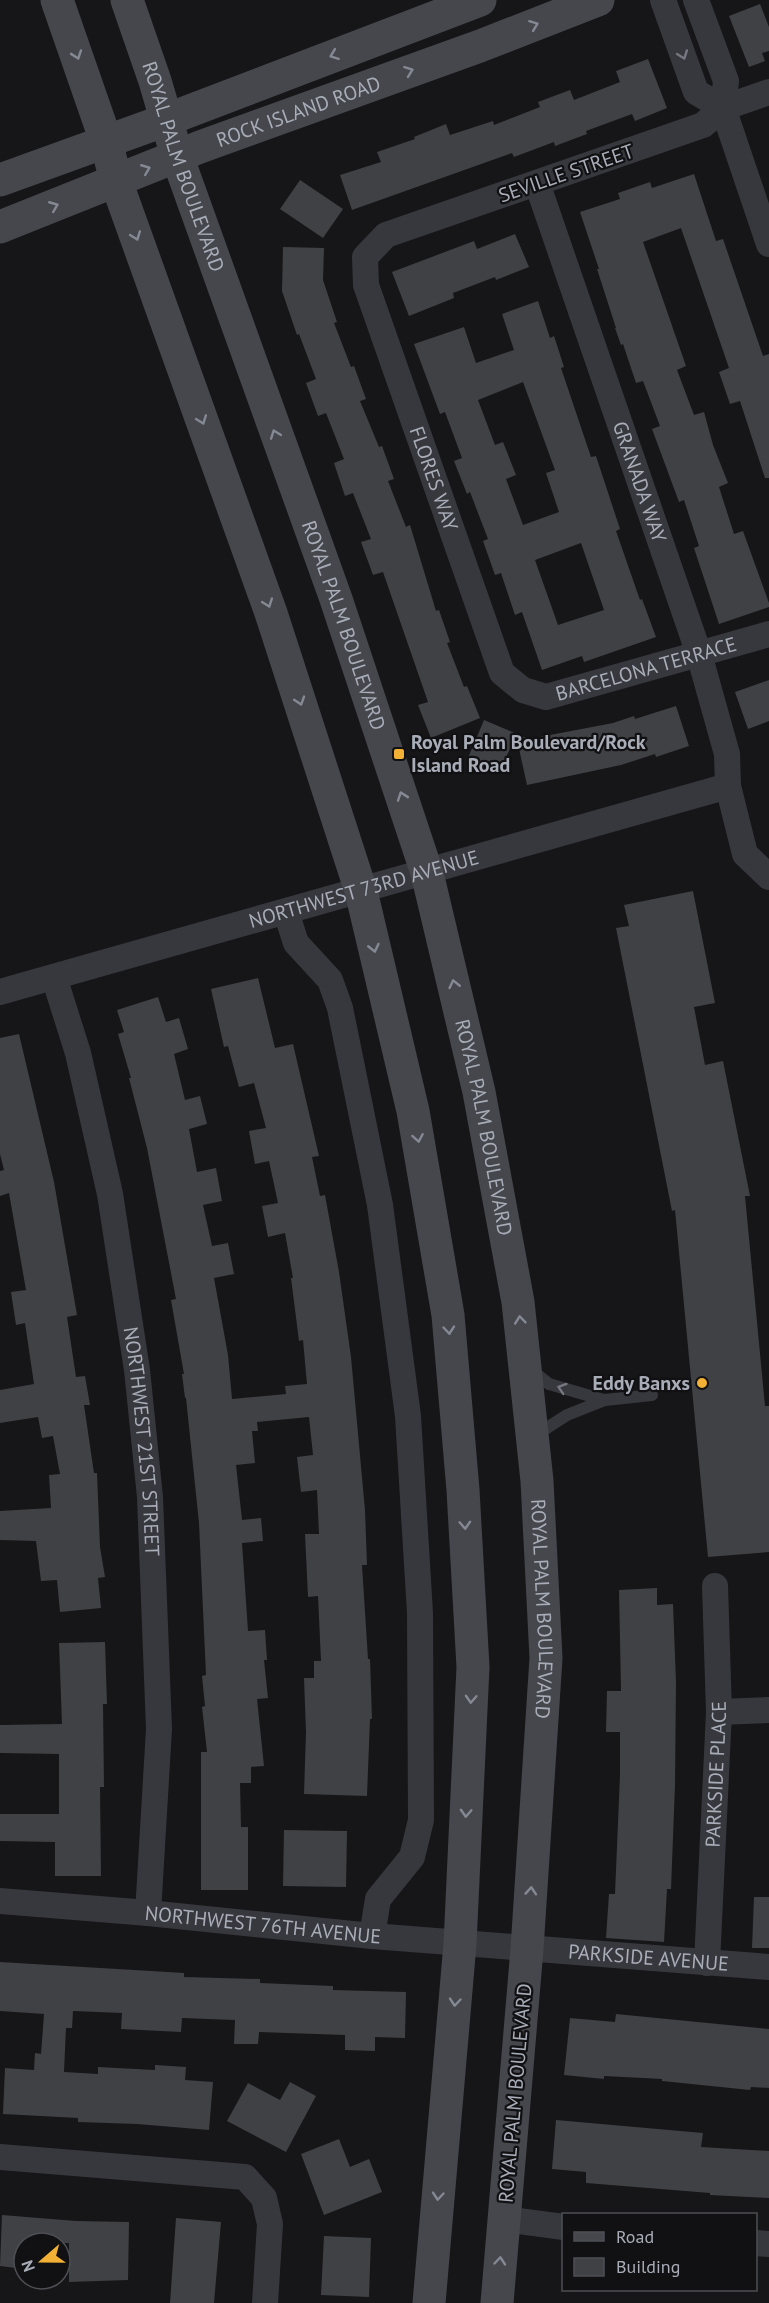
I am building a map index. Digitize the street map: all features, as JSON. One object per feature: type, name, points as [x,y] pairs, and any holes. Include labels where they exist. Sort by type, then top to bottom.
[{"type":"main road","points":[[57,0],[106,141],[116,181],[271,614],[361,891],[413,1111],[448,1315],[463,1490],[473,1666],[460,1944],[429,2303]]},
{"type":"main road","name":"ROYAL PALM BOULEVARD","points":[[127,0],[177,156],[336,599],[427,873],[479,1092],[518,1302],[537,1481],[546,1658],[527,1949],[497,2303]]},
{"type":"main road","name":"ROCK ISLAND ROAD","points":[[0,180],[166,120],[480,0]]},
{"type":"main road","name":"ROCK ISLAND ROAD","points":[[0,227],[177,156],[480,46],[598,0]]},
{"type":"street","points":[[663,0],[696,92],[723,108]]},
{"type":"street","points":[[696,0],[726,81],[723,108],[769,244]]},
{"type":"street","name":"SEVILLE STREET","points":[[365,257],[386,235],[703,124],[723,108],[769,92]]},
{"type":"street","name":"GRANADA WAY","points":[[537,183],[699,654],[727,754],[728,786],[745,854],[769,877]]},
{"type":"street","name":"FLORES WAY","points":[[365,257],[366,285],[502,673],[523,690]]},
{"type":"street","name":"BARCELONA TERRACE","points":[[523,690],[546,697],[769,634]]},
{"type":"street","name":"NORTHWEST 73RD AVENUE","points":[[0,992],[728,786]]},
{"type":"street","points":[[286,912],[296,944],[330,980],[340,1008],[380,1205],[408,1416],[420,1613],[421,1820],[412,1857],[378,1899],[372,1936]]},
{"type":"street","name":"NORTHWEST 21ST STREET","points":[[54,977],[78,1053],[110,1194],[138,1382],[150,1497],[159,1729],[148,1914]]},
{"type":"street","name":"PARKSIDE PLACE","points":[[707,1963],[719,1712],[715,1586]]},
{"type":"street","points":[[719,1712],[769,1710]]},
{"type":"street","name":"NORTHWEST 76TH AVENUE","points":[[0,1901],[527,1949]]},
{"type":"street","name":"PARKSIDE AVENUE","points":[[527,1949],[769,1967]]},
{"type":"street","points":[[0,2157],[245,2177],[264,2198],[270,2224],[265,2303]]},
{"type":"street","points":[[504,2219],[562,2227]]},
{"type":"lane","points":[[525,1365],[549,1384],[605,1400]]},
{"type":"lane","points":[[532,1438],[567,1415],[605,1400],[651,1395]]},
{"type":"building","points":[[760,4],[769,27],[769,51],[762,53],[765,61],[749,67],[729,16]]},
{"type":"building","points":[[648,59],[667,108],[635,121],[632,114],[586,131],[587,134],[555,146],[554,142],[514,157],[512,153],[352,210],[340,175],[381,162],[377,152],[415,139],[414,137],[446,124],[450,135],[493,121],[494,125],[540,107],[538,102],[570,90],[574,100],[620,82],[616,71]]},
{"type":"building","points":[[694,174],[716,241],[723,239],[763,356],[769,354],[769,478],[765,478],[740,401],[730,404],[719,372],[729,368],[681,228],[643,242],[686,366],[677,370],[694,415],[704,412],[713,445],[728,483],[719,487],[734,534],[743,531],[769,603],[769,607],[719,624],[694,548],[699,546],[684,500],[679,502],[652,429],[660,426],[643,381],[636,383],[623,344],[621,345],[580,212],[620,199],[618,193],[650,182],[652,188]]},
{"type":"building","points":[[300,180],[343,209],[323,238],[280,209]]},
{"type":"building","points":[[515,234],[529,267],[453,293],[454,298],[409,316],[392,272],[474,241],[477,249]]},
{"type":"building","points":[[283,247],[324,248],[323,280],[337,322],[334,323],[366,399],[360,401],[379,447],[382,446],[394,479],[388,481],[406,527],[410,525],[436,611],[439,610],[450,642],[447,643],[464,687],[467,686],[480,718],[431,738],[418,705],[428,702],[383,572],[373,575],[361,542],[371,539],[353,493],[345,496],[334,463],[344,459],[326,413],[318,416],[306,383],[316,379],[299,334],[297,335],[282,291]]},
{"type":"building","points":[[538,301],[550,338],[554,336],[564,367],[561,368],[591,457],[596,456],[620,529],[616,531],[640,600],[642,599],[656,637],[584,662],[582,656],[542,670],[522,612],[515,615],[501,573],[495,575],[483,541],[488,539],[470,492],[467,494],[454,461],[462,458],[445,412],[440,414],[414,344],[464,327],[476,363],[514,350],[502,314]],"holes":[[[523,382],[555,470],[546,473],[559,512],[523,525],[506,479],[516,475],[503,442],[495,445],[478,400]],[[581,543],[604,610],[558,625],[535,560]]]},
{"type":"building","points":[[769,680],[769,721],[748,729],[735,692]]},
{"type":"building","points":[[676,706],[689,746],[656,757],[655,754],[621,765],[527,785],[516,735],[500,771],[468,758],[484,720],[529,739],[613,723],[634,716],[635,719]]},
{"type":"building","points":[[693,891],[715,1003],[694,1007],[705,1065],[723,1061],[750,1196],[745,1196],[765,1406],[769,1406],[769,1552],[708,1557],[675,1210],[672,1211],[616,928],[629,926],[624,905]]},
{"type":"building","points":[[258,978],[275,1048],[293,1044],[319,1156],[312,1157],[320,1196],[325,1195],[339,1272],[351,1357],[365,1510],[367,1565],[362,1565],[368,1659],[370,1659],[372,1719],[370,1719],[367,1796],[304,1794],[306,1732],[304,1678],[314,1678],[314,1661],[321,1661],[318,1596],[308,1597],[305,1534],[319,1534],[317,1490],[301,1492],[297,1457],[313,1455],[309,1417],[257,1422],[258,1431],[252,1431],[255,1463],[236,1465],[242,1520],[261,1518],[263,1541],[242,1543],[248,1631],[265,1630],[267,1660],[264,1660],[268,1698],[257,1699],[264,1766],[251,1767],[251,1783],[240,1783],[241,1827],[248,1827],[248,1890],[201,1890],[201,1752],[207,1752],[202,1707],[205,1706],[202,1676],[206,1675],[199,1523],[182,1374],[184,1374],[171,1300],[176,1299],[147,1148],[118,1034],[124,1032],[117,1010],[158,997],[166,1022],[179,1018],[188,1049],[174,1054],[185,1100],[200,1096],[207,1124],[189,1129],[197,1172],[216,1168],[222,1201],[203,1205],[212,1246],[228,1243],[234,1274],[214,1278],[228,1355],[232,1399],[286,1394],[285,1386],[307,1384],[303,1340],[299,1341],[291,1278],[293,1278],[285,1233],[268,1237],[262,1206],[278,1203],[269,1161],[255,1164],[249,1131],[266,1128],[254,1083],[239,1087],[228,1046],[224,1047],[211,989]]},
{"type":"building","points":[[19,1034],[54,1182],[77,1315],[67,1317],[76,1377],[85,1376],[90,1405],[84,1405],[94,1473],[97,1473],[100,1547],[105,1577],[98,1578],[101,1608],[60,1612],[57,1580],[41,1581],[36,1541],[0,1540],[0,1511],[51,1508],[49,1475],[60,1474],[53,1436],[42,1438],[38,1417],[0,1423],[0,1390],[34,1384],[25,1323],[16,1325],[11,1292],[26,1290],[9,1193],[0,1196],[0,1171],[4,1170],[0,1154],[0,1038]]},
{"type":"building","points":[[657,1588],[657,1605],[673,1604],[676,1682],[671,1889],[667,1889],[664,1942],[606,1938],[609,1894],[615,1894],[620,1775],[620,1732],[606,1732],[607,1691],[621,1691],[619,1590]]},
{"type":"building","points":[[105,1642],[107,1704],[103,1704],[104,1787],[100,1787],[101,1876],[55,1876],[55,1842],[0,1841],[0,1814],[59,1814],[59,1754],[0,1753],[0,1725],[62,1724],[59,1643]]},
{"type":"building","points":[[284,1830],[347,1831],[346,1887],[283,1886]]},
{"type":"building","points":[[754,1897],[769,1897],[769,1948],[752,1948]]},
{"type":"building","points":[[0,1962],[184,1973],[184,1977],[260,1979],[260,1983],[333,1986],[333,1990],[406,1992],[405,2038],[375,2037],[375,2051],[345,2050],[345,2035],[259,2032],[258,2044],[234,2044],[235,2020],[182,2018],[181,2032],[121,2029],[122,2013],[73,2011],[72,2028],[66,2028],[64,2072],[98,2074],[98,2067],[155,2070],[155,2065],[186,2067],[185,2080],[213,2082],[209,2130],[78,2122],[78,2118],[3,2114],[5,2068],[34,2070],[35,2053],[41,2054],[44,2014],[0,2011]]},
{"type":"building","points":[[616,2014],[769,2029],[769,2088],[751,2087],[750,2090],[662,2081],[662,2079],[604,2076],[604,2079],[564,2075],[570,2018],[615,2022]]},
{"type":"building","points":[[290,2082],[316,2096],[286,2152],[227,2121],[248,2083],[280,2100]]},
{"type":"building","points":[[556,2120],[703,2133],[701,2147],[769,2151],[769,2198],[710,2195],[710,2193],[586,2183],[586,2172],[552,2169]]},
{"type":"building","points":[[339,2139],[350,2167],[369,2159],[382,2192],[324,2215],[301,2154]]},
{"type":"building","points":[[2,2215],[76,2221],[129,2222],[128,2280],[72,2282],[72,2231],[12,2231],[12,2268],[0,2266]]},
{"type":"building","points":[[176,2218],[221,2222],[214,2303],[170,2303]]},
{"type":"building","points":[[324,2236],[371,2238],[369,2297],[321,2295]]},
{"type":"place","name":"Royal Palm Boulevard/Rock Island Road","points":[[399,754]]},
{"type":"place","name":"Eddy Banxs","points":[[702,1383]]}]
